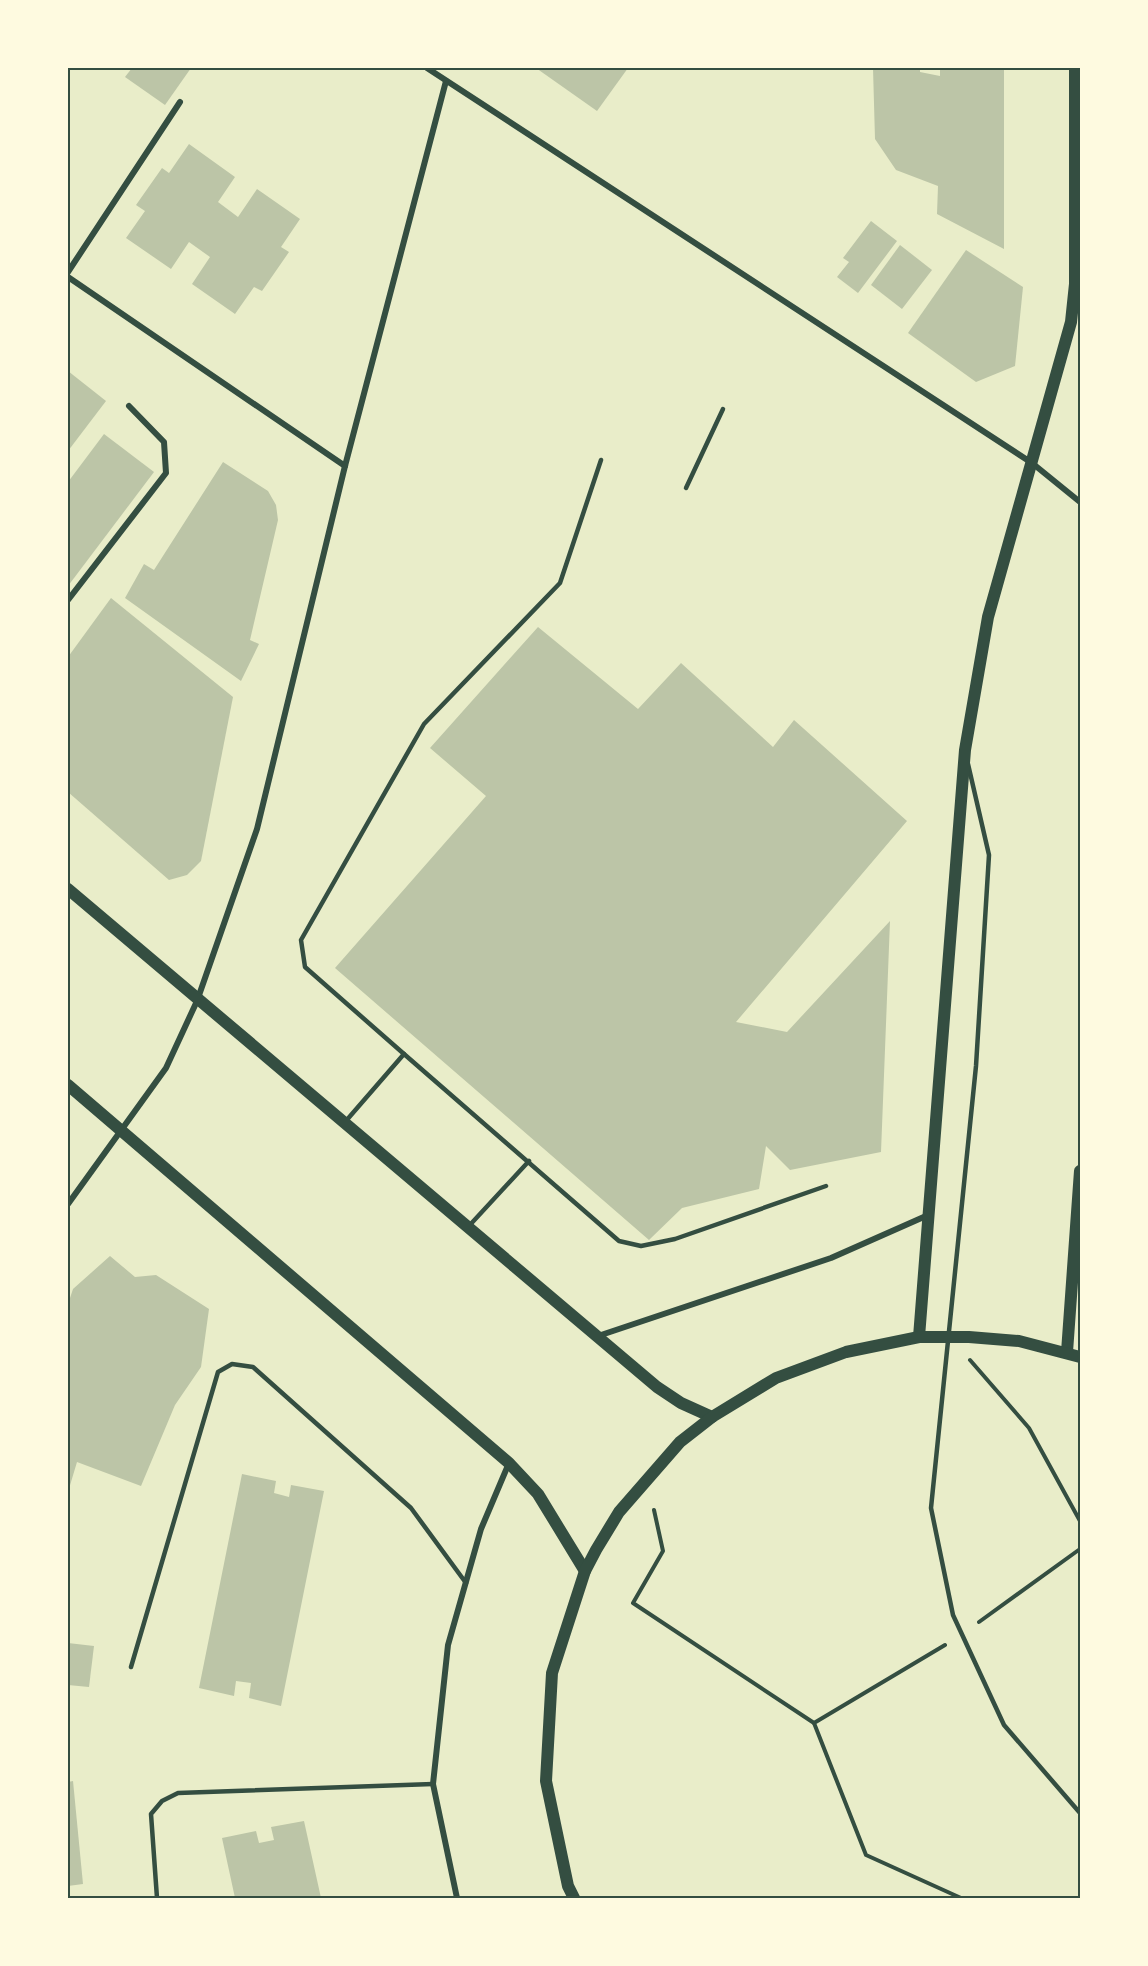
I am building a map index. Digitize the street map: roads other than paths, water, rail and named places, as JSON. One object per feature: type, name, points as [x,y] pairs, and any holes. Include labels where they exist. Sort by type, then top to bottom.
[{"type":"main road","points":[[918,1337],[965,750],[988,617],[1071,322],[1075,284],[1074,68]]},
{"type":"main road","points":[[68,889],[657,1388],[681,1403],[712,1417]]},
{"type":"main road","points":[[68,1085],[509,1463],[538,1494],[585,1571]]},
{"type":"main road","points":[[1067,1352],[1078,1226],[1080,1171]]},
{"type":"main road","points":[[574,1899],[568,1886],[546,1781],[552,1673],[585,1571],[620,1512],[647,1477],[680,1442],[712,1417],[776,1378],[846,1352],[918,1337],[950,1337],[1019,1341],[1080,1357]]},
{"type":"street","points":[[427,68],[1032,463],[1080,502]]},
{"type":"street","points":[[68,1204],[119,1130],[166,1068],[197,1000],[257,829],[345,466],[446,81]]},
{"type":"street","points":[[68,272],[180,102]]},
{"type":"street","points":[[68,277],[345,466]]},
{"type":"street","points":[[68,600],[166,473],[164,442],[129,406]]},
{"type":"street","points":[[596,1337],[831,1258],[926,1216]]},
{"type":"street","points":[[456,1899],[433,1784],[448,1645],[481,1528],[509,1463]]},
{"type":"lane","points":[[686,488],[723,409]]},
{"type":"lane","points":[[601,460],[560,583],[424,724],[301,940],[305,967],[619,1241],[641,1246],[675,1239],[826,1186]]},
{"type":"lane","points":[[965,750],[989,855],[976,1066],[931,1508],[953,1615],[1004,1725],[1080,1813]]},
{"type":"lane","points":[[343,1124],[404,1054]]},
{"type":"lane","points":[[468,1227],[529,1161]]},
{"type":"lane","points":[[131,1667],[218,1372],[232,1364],[253,1367],[411,1508],[466,1583]]},
{"type":"lane","points":[[158,1899],[151,1814],[162,1801],[178,1793],[433,1784]]}]
